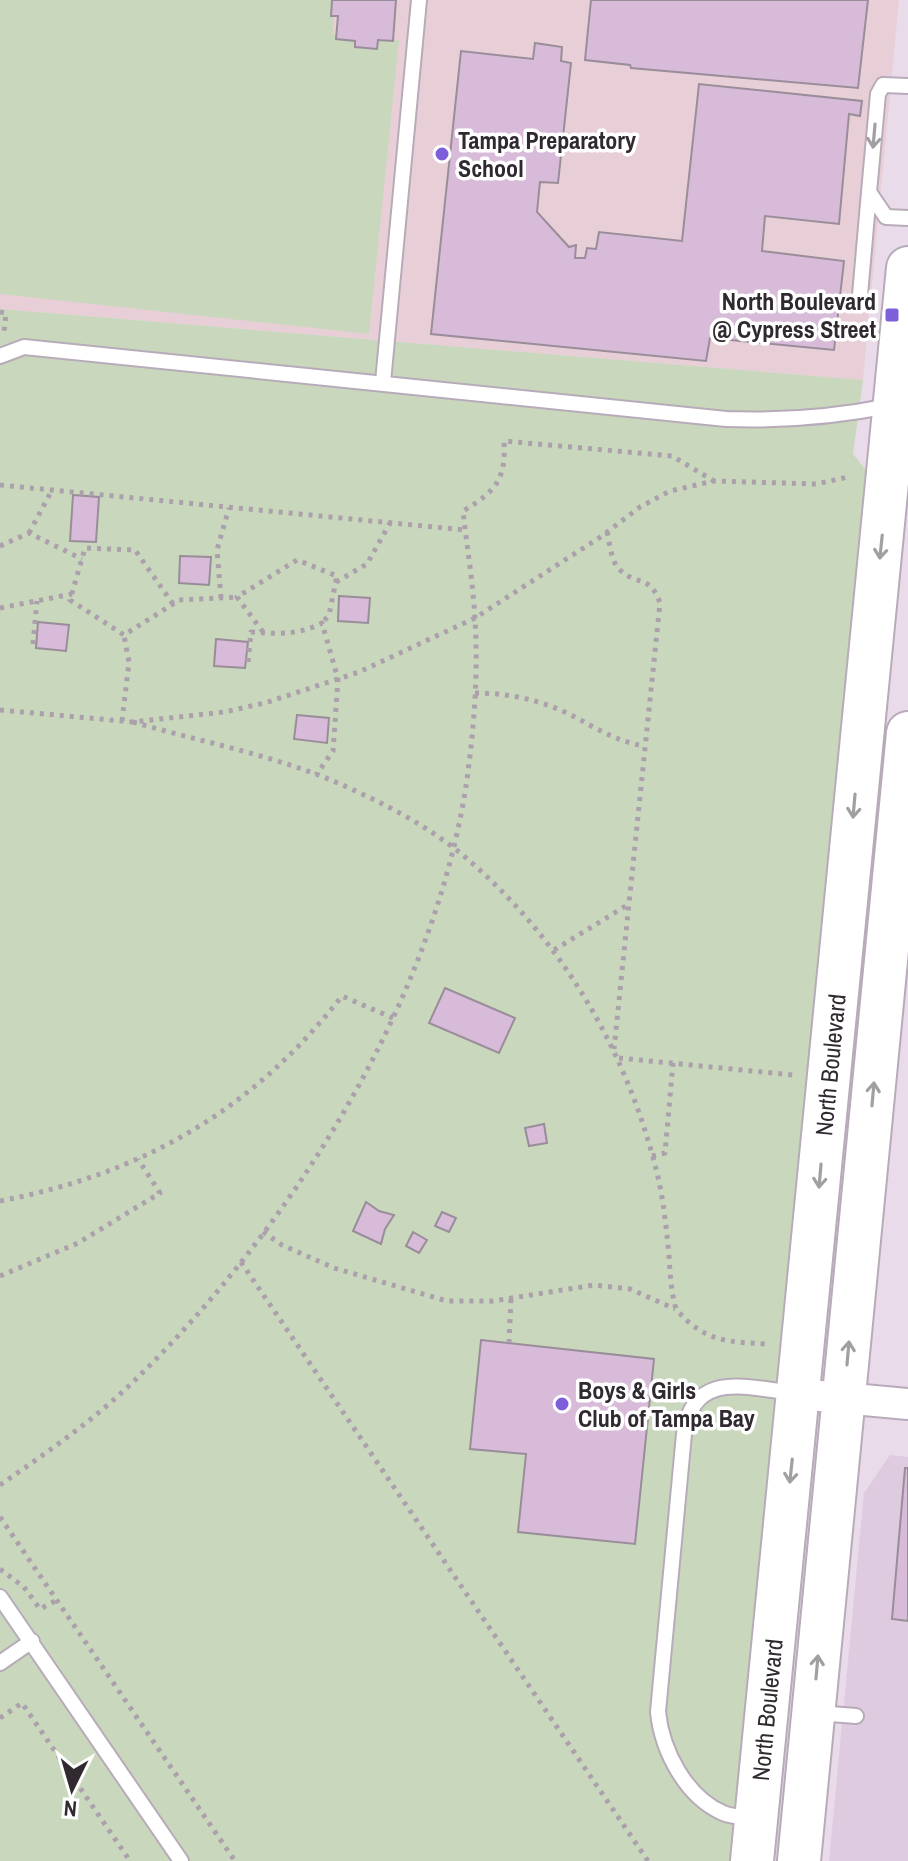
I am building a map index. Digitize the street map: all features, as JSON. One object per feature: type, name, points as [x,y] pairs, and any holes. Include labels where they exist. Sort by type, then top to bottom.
[{"type":"street","name":"North Boulevard","points":[[752,1861],[901,404],[908,268]]},
{"type":"street","name":"North Boulevard","points":[[799,1861],[908,733]]},
{"type":"street","points":[[799,1394],[908,1404]]},
{"type":"street","points":[[757,1808],[805,1801]]},
{"type":"lane","points":[[383,382],[419,0]]},
{"type":"lane","points":[[860,295],[878,94],[883,85],[908,86]]},
{"type":"lane","points":[[869,192],[886,217],[908,218]]},
{"type":"lane","points":[[0,356],[24,347],[726,419],[805,418],[901,404]]},
{"type":"lane","points":[[757,1808],[727,1815],[704,1801],[676,1767],[660,1723],[658,1712],[684,1434],[687,1416],[693,1406],[713,1388],[726,1386],[799,1394]]},
{"type":"lane","points":[[0,1597],[181,1861]]},
{"type":"lane","points":[[0,1663],[32,1641]]},
{"type":"lane","points":[[813,1712],[856,1716]]},
{"type":"path","points":[[0,1485],[86,1423],[132,1383],[181,1333],[241,1262],[285,1204],[344,1112],[402,1003],[425,940],[452,848],[469,765],[475,693],[475,618],[463,511],[484,498],[499,483],[505,463],[504,441],[672,456],[714,481]]},
{"type":"path","points":[[133,722],[238,709],[338,679],[475,618],[640,507],[670,491],[714,481],[816,484],[848,477]]},
{"type":"path","points":[[0,485],[465,530]]},
{"type":"path","points":[[0,546],[29,533],[52,490]]},
{"type":"path","points":[[221,598],[217,550],[229,508]]},
{"type":"path","points":[[336,582],[367,564],[390,523]]},
{"type":"path","points":[[607,532],[617,567],[623,573],[648,582],[656,590],[660,603],[614,1050]]},
{"type":"path","points":[[29,533],[82,559]]},
{"type":"path","points":[[122,721],[129,662],[124,635],[70,600],[85,548],[135,550],[173,604]]},
{"type":"path","points":[[124,635],[179,600],[237,597],[297,560],[337,576],[329,615],[322,623],[305,632],[251,632],[248,662]]},
{"type":"path","points":[[0,608],[72,594]]},
{"type":"path","points":[[237,597],[263,633]]},
{"type":"path","points":[[33,644],[37,601]]},
{"type":"path","points":[[316,775],[333,751],[338,679],[322,623]]},
{"type":"path","points":[[475,693],[537,701],[570,714],[619,740],[645,746]]},
{"type":"path","points":[[0,710],[133,722],[316,775],[387,807],[471,861],[554,950],[618,1058],[652,1156],[662,1197],[676,1309]]},
{"type":"path","points":[[554,950],[629,904]]},
{"type":"path","points":[[0,1201],[77,1181],[138,1159],[195,1131],[255,1088],[292,1053],[342,996],[393,1018]]},
{"type":"path","points":[[618,1058],[793,1075]]},
{"type":"path","points":[[652,1156],[665,1153],[673,1063]]},
{"type":"path","points":[[0,1276],[78,1243],[160,1193],[138,1159]]},
{"type":"path","points":[[263,1232],[282,1245],[334,1268],[447,1301],[470,1302],[573,1287],[613,1285],[676,1309],[693,1327],[706,1335],[773,1345]]},
{"type":"path","points":[[241,1262],[648,1861]]},
{"type":"path","points":[[509,1343],[511,1298]]},
{"type":"path","points":[[0,1517],[235,1861]]},
{"type":"path","points":[[0,1569],[24,1587],[40,1609],[57,1600]]},
{"type":"path","points":[[0,1718],[22,1703],[130,1861]]},
{"type":"shaded area","name":"Tampa Preparatory School","points":[[0,0],[899,0],[863,380],[0,309]]},
{"type":"shaded area","points":[[890,1455],[908,1457],[908,1861],[829,1861],[864,1493]]},
{"type":"green space","points":[[0,0],[335,0],[333,34],[399,40],[369,334],[0,294]]},
{"type":"green space","points":[[0,309],[863,380],[853,454],[866,470],[867,480],[731,1861],[0,1861]]},
{"type":"building","points":[[332,0],[396,0],[393,41],[378,40],[377,49],[355,47],[355,41],[336,39],[338,16],[331,16]]},
{"type":"building","points":[[591,0],[868,0],[858,88],[631,68],[630,65],[585,60]]},
{"type":"building","points":[[535,43],[562,47],[561,61],[571,63],[558,183],[540,182],[537,212],[569,247],[576,245],[575,258],[585,258],[587,248],[596,249],[599,232],[682,241],[699,84],[862,101],[860,116],[849,114],[839,224],[765,216],[762,251],[844,261],[834,350],[710,338],[706,361],[431,334],[461,51],[533,59]]},
{"type":"building","points":[[73,495],[99,497],[96,542],[70,541]]},
{"type":"building","points":[[180,556],[211,557],[209,585],[179,583]]},
{"type":"building","points":[[339,596],[370,598],[368,623],[338,621]]},
{"type":"building","points":[[38,622],[69,625],[66,651],[36,648]]},
{"type":"building","points":[[216,639],[248,642],[245,668],[214,666]]},
{"type":"building","points":[[297,715],[329,718],[327,743],[294,739]]},
{"type":"building","points":[[445,988],[515,1018],[499,1053],[429,1023]]},
{"type":"building","points":[[544,1124],[547,1143],[529,1146],[525,1128]]},
{"type":"building","points":[[366,1202],[379,1211],[394,1215],[385,1229],[381,1244],[353,1231]]},
{"type":"building","points":[[442,1212],[456,1218],[449,1232],[435,1226]]},
{"type":"building","points":[[413,1232],[427,1240],[419,1253],[406,1246]]},
{"type":"building","name":"Boys & Girls Club of Tampa Bay","points":[[481,1340],[654,1359],[635,1544],[518,1532],[526,1454],[470,1449]]},
{"type":"building","points":[[905,1468],[908,1468],[908,1621],[892,1619]]},
{"type":"place","name":"Tampa Preparatory School","points":[[442,154]]},
{"type":"place","name":"North Boulevard @ Cypress Street","points":[[892,315]]},
{"type":"place","name":"Boys & Girls Club of Tampa Bay","points":[[562,1404]]}]
